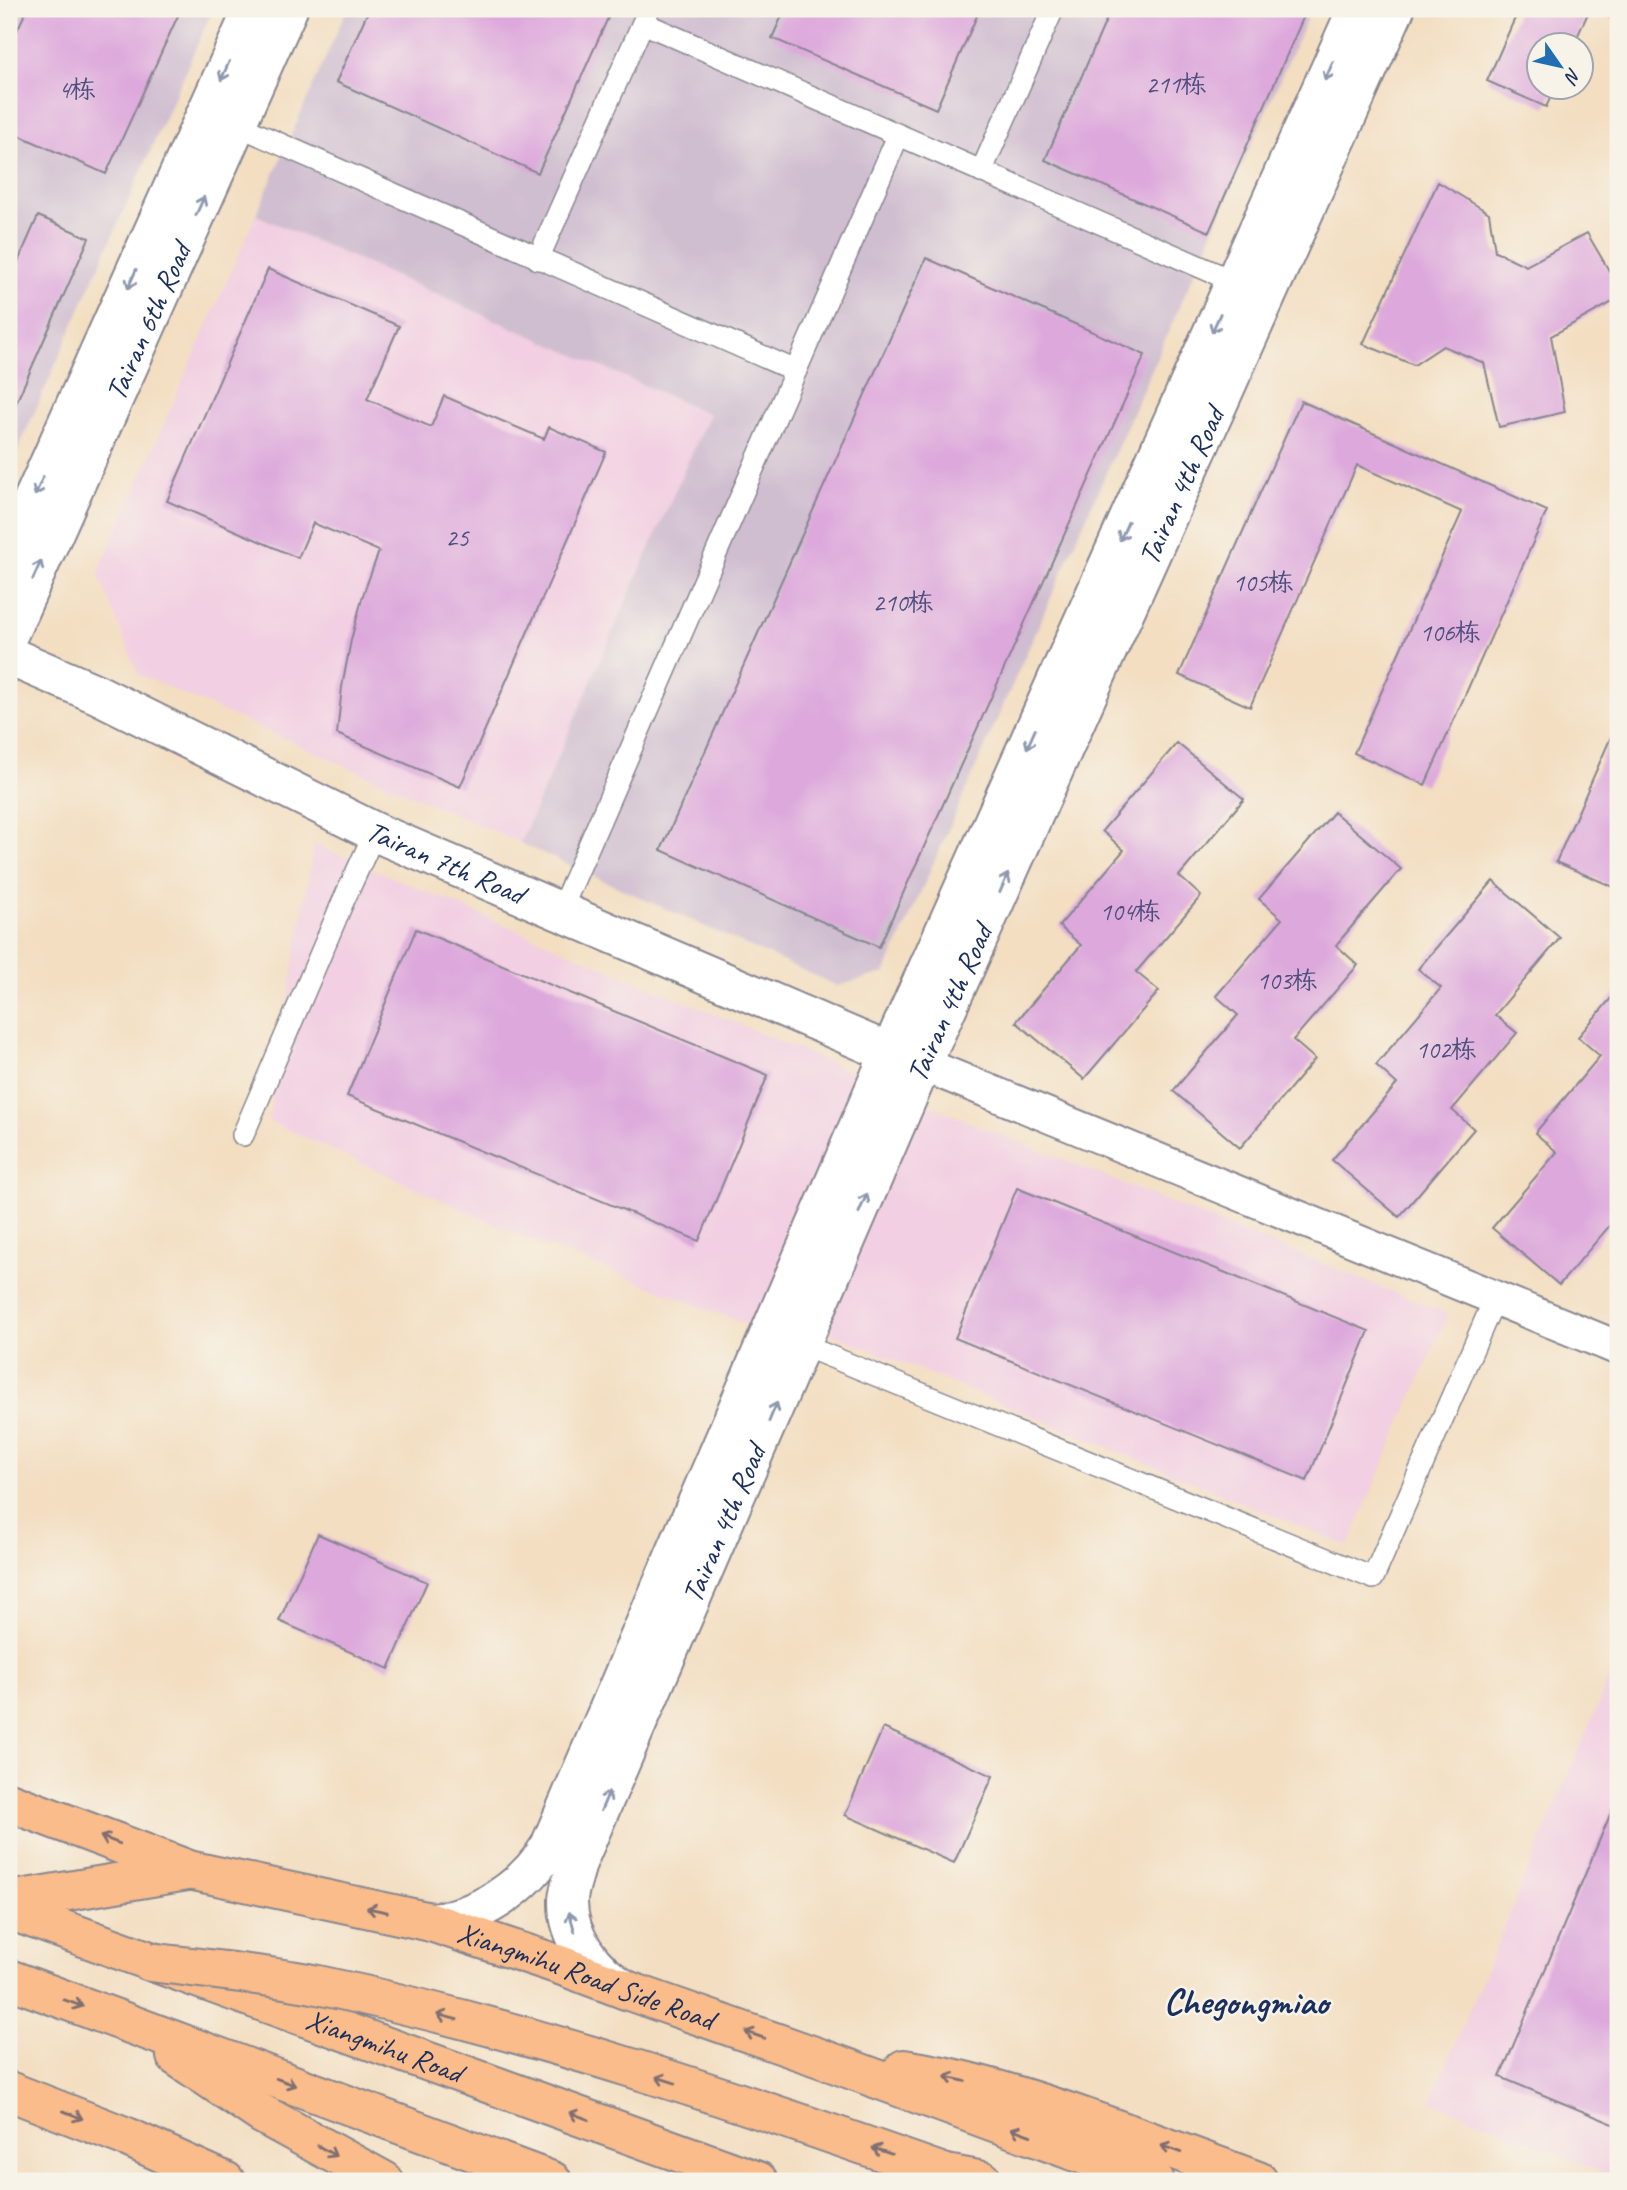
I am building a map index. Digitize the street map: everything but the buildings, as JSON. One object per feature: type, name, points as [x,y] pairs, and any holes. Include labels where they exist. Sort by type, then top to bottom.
[{"type":"main road","name":"Xiangmihu Road Side Road","points":[[9,1802],[189,1870],[431,1922],[820,2058],[1155,2181]]},
{"type":"main road","points":[[9,1901],[189,1870]]},
{"type":"main road","name":"Xiangmihu Road","points":[[9,1910],[758,2181]]},
{"type":"main road","points":[[150,1962],[316,1985],[584,2053],[797,2121],[954,2177],[983,2181]]},
{"type":"main road","points":[[9,1979],[552,2181]]},
{"type":"main road","points":[[125,2022],[262,2114],[384,2181]]},
{"type":"main road","points":[[820,2058],[927,2072],[986,2086],[1096,2122],[1258,2181]]},
{"type":"main road","points":[[9,2091],[127,2137],[225,2181]]},
{"type":"street","name":"Tairan 6th Road","points":[[9,633],[221,119],[253,9]]},
{"type":"street","name":"Tairan 6th Road","points":[[9,553],[221,119],[288,9]]},
{"type":"street","name":"Tairan 4th Road","points":[[431,1922],[464,1915],[502,1895],[526,1877],[550,1846],[1250,289],[1357,9]]},
{"type":"street","name":"Tairan 4th Road","points":[[1250,289],[1395,9]]},
{"type":"street","name":"Tairan 7th Road","points":[[9,656],[97,694],[375,832],[906,1059]]},
{"type":"street","name":"Tairan 4th Road","points":[[629,1991],[601,1973],[580,1945],[570,1919],[568,1903],[577,1863],[802,1345],[906,1059]]},
{"type":"street","points":[[906,1059],[1618,1348]]},
{"type":"lane","points":[[981,172],[1053,9]]},
{"type":"lane","points":[[538,259],[646,16],[898,135],[1250,289]]},
{"type":"lane","points":[[221,119],[796,371]]},
{"type":"lane","points":[[560,912],[898,135]]},
{"type":"lane","points":[[243,1135],[375,832]]},
{"type":"lane","points":[[802,1345],[1373,1578],[1495,1298]]},
{"type":"shaded area","points":[[9,9],[213,9],[9,470]]},
{"type":"shaded area","points":[[347,9],[1311,9],[885,973],[837,986],[520,843],[709,414],[256,215]]},
{"type":"shaded area","points":[[256,215],[709,414],[520,843],[138,674],[98,573]]},
{"type":"shaded area","points":[[314,844],[981,1127],[1448,1314],[1348,1546],[764,1306],[755,1328],[519,1235],[268,1121]]},
{"type":"shaded area","points":[[1618,1656],[1618,2179],[1431,2101]]},
{"type":"district","name":"Chegongmiao","points":[[1246,2001]]}]
